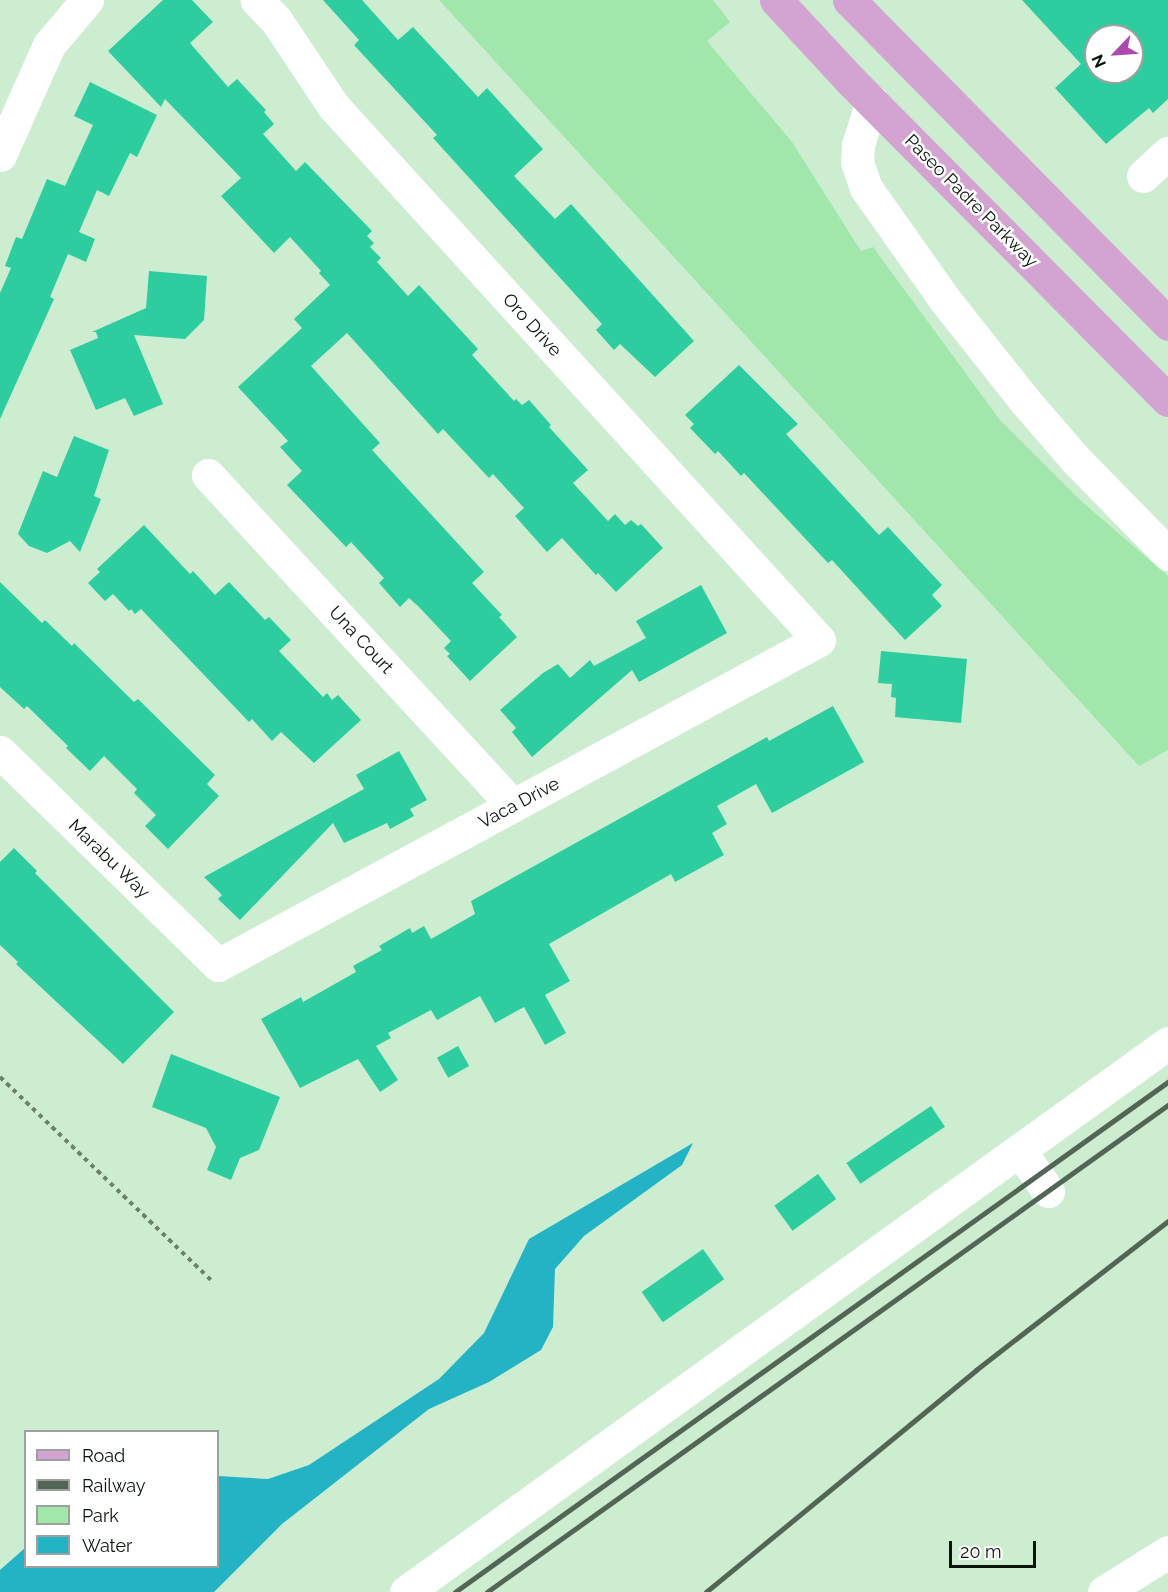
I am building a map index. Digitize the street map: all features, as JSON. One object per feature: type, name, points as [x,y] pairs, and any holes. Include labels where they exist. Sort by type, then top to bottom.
[{"type":"main road","name":"Paseo Padre Parkway","points":[[776,0],[872,101],[1168,400]]},
{"type":"main road","points":[[849,0],[1168,324]]},
{"type":"street","points":[[0,155],[49,45],[87,0]]},
{"type":"street","name":"Oro Drive","points":[[257,0],[276,20],[334,107],[819,640]]},
{"type":"street","points":[[872,101],[858,145],[857,162],[866,188],[945,300],[1018,393],[1076,460],[1168,554]]},
{"type":"street","points":[[1143,176],[1168,153]]},
{"type":"street","name":"Una Court","points":[[208,475],[513,806]]},
{"type":"street","name":"Vaca Drive","points":[[218,965],[819,640]]},
{"type":"street","name":"Marabu Way","points":[[0,752],[218,965]]},
{"type":"street","points":[[406,1592],[1168,1043]]},
{"type":"street","points":[[1020,1151],[1048,1191]]},
{"type":"street","points":[[1104,1592],[1168,1552]]},
{"type":"path","points":[[0,1077],[212,1281]]},
{"type":"green space","points":[[439,0],[713,0],[730,22],[707,41],[792,142],[861,251],[873,247],[1000,420],[1080,500],[1168,576],[1168,750],[1139,766]]},
{"type":"water","points":[[693,1143],[682,1165],[584,1236],[555,1269],[553,1327],[541,1350],[489,1382],[429,1409],[282,1524],[214,1592],[0,1592],[0,1570],[24,1549],[24,1568],[219,1568],[219,1476],[268,1479],[309,1465],[439,1379],[484,1333],[529,1239]]},
{"type":"building","points":[[163,0],[192,0],[213,22],[190,43],[228,87],[237,79],[266,110],[264,112],[274,124],[263,134],[296,171],[305,162],[372,231],[367,236],[374,243],[370,247],[381,258],[377,262],[408,296],[419,285],[478,349],[472,355],[514,401],[516,399],[522,405],[529,400],[551,425],[549,427],[588,470],[573,483],[608,521],[615,514],[625,525],[631,520],[638,526],[641,524],[663,548],[616,592],[598,573],[596,575],[562,538],[547,552],[515,516],[524,508],[493,474],[489,478],[443,429],[438,434],[347,333],[311,366],[380,443],[372,450],[484,572],[472,583],[502,615],[499,617],[517,637],[470,681],[447,656],[450,654],[444,648],[451,641],[409,598],[400,607],[379,583],[384,578],[351,542],[346,547],[287,485],[302,471],[280,447],[288,441],[238,387],[302,328],[294,319],[330,285],[319,273],[321,271],[290,237],[274,253],[221,196],[241,178],[165,99],[161,107],[108,51]]},
{"type":"building","points":[[323,0],[362,0],[398,40],[413,27],[478,97],[487,88],[543,149],[514,176],[555,219],[571,204],[694,341],[655,377],[620,344],[614,350],[596,330],[602,324],[433,138],[437,135],[354,45],[359,40]]},
{"type":"building","points":[[1022,0],[1168,0],[1168,99],[1153,113],[1149,108],[1106,144],[1055,88],[1081,64]]},
{"type":"building","points":[[90,82],[157,115],[137,157],[130,153],[109,196],[97,190],[79,232],[95,239],[86,262],[68,254],[50,297],[54,299],[0,419],[0,293],[11,268],[5,266],[16,237],[22,239],[47,179],[65,186],[93,125],[74,116]]},
{"type":"building","points":[[149,271],[207,276],[204,320],[185,339],[134,335],[163,404],[134,416],[125,398],[96,410],[70,350],[98,338],[96,332],[92,332],[146,308]]},
{"type":"building","points":[[739,365],[798,424],[786,434],[879,535],[888,527],[942,585],[932,595],[942,606],[905,640],[832,560],[828,563],[744,473],[741,476],[718,451],[715,454],[690,428],[694,424],[685,415]]},
{"type":"building","points":[[74,436],[109,450],[94,496],[101,499],[80,552],[70,541],[47,553],[29,546],[18,534],[43,471],[57,477]]},
{"type":"building","points":[[144,525],[190,574],[193,571],[215,595],[229,582],[265,620],[269,617],[291,640],[279,651],[323,697],[327,693],[332,700],[338,695],[361,720],[314,763],[281,732],[272,741],[252,719],[249,722],[141,609],[135,614],[131,609],[129,611],[113,594],[105,601],[88,583],[100,572],[97,569]]},
{"type":"building","points":[[0,582],[42,623],[45,620],[72,646],[74,643],[134,702],[138,699],[215,775],[207,784],[219,796],[168,849],[145,826],[156,815],[134,793],[137,789],[104,756],[90,771],[27,706],[24,709],[0,687]]},
{"type":"building","points":[[701,585],[727,633],[639,682],[632,670],[532,757],[512,732],[516,728],[500,710],[543,673],[558,664],[570,678],[590,660],[594,666],[646,638],[636,621]]},
{"type":"building","points":[[881,651],[967,659],[961,723],[895,717],[896,698],[891,697],[892,684],[878,683]]},
{"type":"building","points":[[833,706],[864,762],[772,813],[756,784],[717,806],[727,824],[712,833],[724,855],[675,882],[671,874],[549,944],[570,981],[545,995],[566,1033],[545,1045],[524,1007],[495,1023],[480,996],[437,1020],[431,1010],[388,1033],[391,1038],[376,1046],[398,1080],[380,1092],[358,1059],[300,1088],[261,1019],[301,997],[303,1002],[356,972],[353,966],[382,950],[379,946],[410,928],[412,933],[424,926],[431,939],[475,914],[471,901],[767,737],[769,741]]},
{"type":"building","points":[[399,751],[427,800],[410,809],[414,816],[390,829],[387,823],[344,843],[333,823],[240,920],[218,899],[222,895],[204,877],[364,789],[356,775]]},
{"type":"building","points":[[14,848],[37,871],[35,873],[174,1012],[123,1064],[16,964],[18,962],[0,945],[0,862]]},
{"type":"building","points":[[458,1046],[469,1066],[448,1078],[437,1058]]},
{"type":"building","points":[[171,1054],[280,1097],[259,1150],[240,1158],[231,1180],[207,1170],[216,1147],[206,1128],[152,1107]]},
{"type":"building","points":[[931,1106],[945,1127],[860,1184],[846,1163]]},
{"type":"building","points":[[818,1174],[836,1199],[793,1231],[774,1206]]},
{"type":"building","points":[[703,1249],[724,1279],[663,1322],[642,1292]]},
{"type":"railway","points":[[455,1592],[1168,1082]]},
{"type":"railway","points":[[487,1592],[1168,1105]]},
{"type":"railway","points":[[706,1592],[976,1370],[1168,1221]]}]
